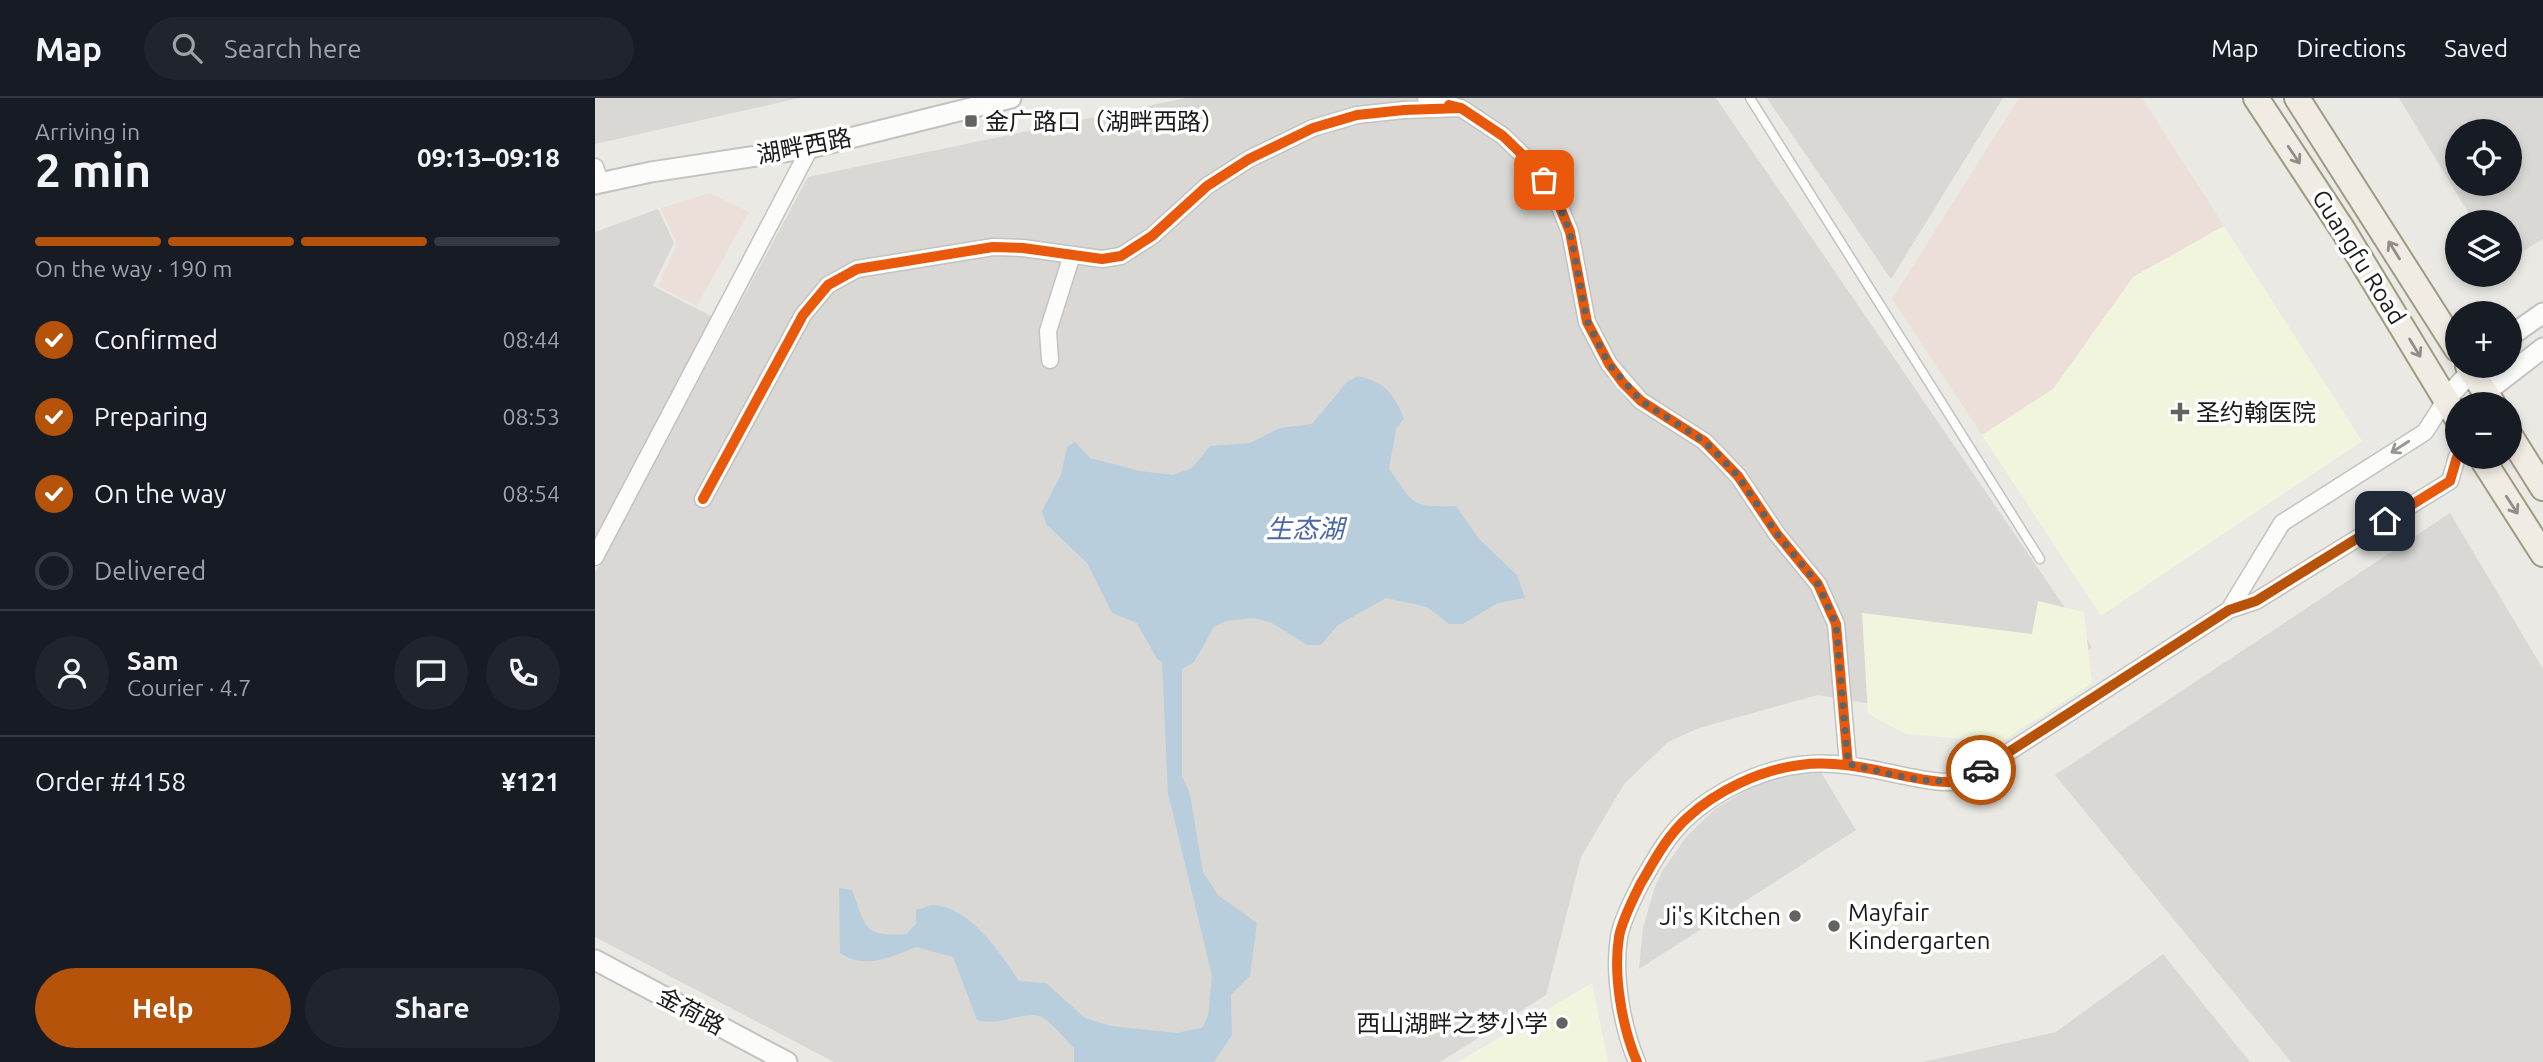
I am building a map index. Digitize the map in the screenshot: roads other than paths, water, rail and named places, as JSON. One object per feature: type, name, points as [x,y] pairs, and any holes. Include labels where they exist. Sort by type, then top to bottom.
[{"type":"main road","name":"Guangfu Road","points":[[2256,98],[2343,230],[2445,398]]},
{"type":"main road","name":"Guangfu Road","points":[[2297,98],[2445,330]]},
{"type":"main road","points":[[2522,455],[2543,488]]},
{"type":"main road","points":[[2489,469],[2543,554]]},
{"type":"street","name":"湖畔西路","points":[[597,178],[810,148],[1011,98]]},
{"type":"street","points":[[1426,98],[1461,108],[1503,136],[1533,165],[1555,195],[1570,232],[1587,321],[1616,374],[1641,401],[1704,441],[1738,476],[1777,534],[1818,584],[1836,624],[1848,764]]},
{"type":"street","points":[[703,499],[803,315],[828,285],[857,269],[993,247],[1023,248],[1102,259],[1121,256],[1151,236],[1207,186],[1249,159],[1313,128],[1357,115],[1461,108]]},
{"type":"street","points":[[595,557],[810,148]]},
{"type":"street","points":[[1050,360],[1048,331],[1072,255]]},
{"type":"street","points":[[2522,328],[2543,313]]},
{"type":"street","points":[[2495,392],[2543,348]]},
{"type":"street","points":[[2229,610],[2282,523],[2425,432],[2445,414]]},
{"type":"street","points":[[1637,1062],[1621,1008],[1619,935],[1635,894],[1660,850],[1686,818],[1729,789],[1774,771],[1802,764],[1848,764],[1933,781],[1954,782],[1973,775],[2229,610],[2256,601],[2450,481],[2454,469]]},
{"type":"street","name":"金荷路","points":[[595,960],[787,1062]]},
{"type":"lane","points":[[1751,98],[2040,559]]},
{"type":"water","name":"生态湖","points":[[1358,376],[1387,390],[1404,418],[1396,429],[1389,469],[1409,497],[1430,506],[1456,506],[1479,539],[1517,575],[1525,598],[1498,603],[1463,624],[1449,624],[1427,607],[1386,598],[1338,625],[1321,645],[1307,645],[1272,623],[1254,618],[1226,621],[1214,627],[1194,662],[1182,669],[1182,776],[1190,794],[1203,872],[1218,895],[1257,923],[1250,976],[1231,995],[1232,1035],[1214,1062],[1074,1062],[1074,1048],[1042,1017],[1029,1015],[986,1022],[977,1020],[953,957],[916,947],[887,958],[868,961],[858,961],[840,953],[839,888],[852,890],[864,921],[868,927],[881,934],[906,934],[916,924],[916,910],[933,905],[960,914],[972,923],[983,933],[1019,981],[1046,983],[1085,1018],[1111,1026],[1176,1033],[1202,1028],[1208,1016],[1212,976],[1168,793],[1162,662],[1157,659],[1137,623],[1112,613],[1087,563],[1046,524],[1042,511],[1061,475],[1067,447],[1075,442],[1090,458],[1140,471],[1173,475],[1192,468],[1210,446],[1250,443],[1280,428],[1312,424],[1347,382]]},
{"type":"place","name":"金广路口（湖畔西路）","points":[[971,121]]},
{"type":"place","name":"圣约翰医院","points":[[2180,412]]},
{"type":"place","name":"Ji's Kitchen","points":[[1795,916]]},
{"type":"place","name":"Mayfair Kindergarten","points":[[1834,926]]},
{"type":"place","name":"西山湖畔之梦小学","points":[[1562,1023]]}]
